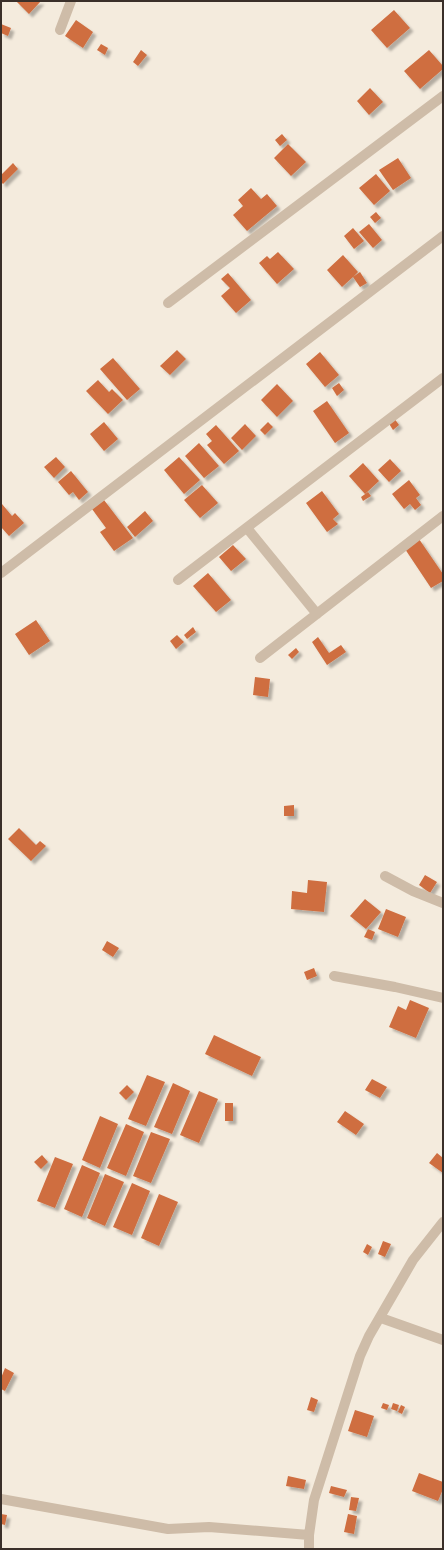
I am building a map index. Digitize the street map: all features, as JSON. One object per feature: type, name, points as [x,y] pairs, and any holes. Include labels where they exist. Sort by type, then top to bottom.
[{"type":"street","points":[[60,30],[71,1]]},
{"type":"street","points":[[168,303],[443,96]]},
{"type":"street","points":[[1,573],[443,236]]},
{"type":"street","points":[[178,580],[443,378]]},
{"type":"street","points":[[260,658],[443,516]]},
{"type":"street","points":[[247,528],[317,614]]},
{"type":"street","points":[[385,876],[413,891],[443,903]]},
{"type":"street","points":[[334,976],[395,987],[443,998]]},
{"type":"street","points":[[309,1549],[309,1535],[314,1500],[360,1356],[369,1336],[381,1318],[413,1260],[443,1222]]},
{"type":"street","points":[[381,1318],[443,1340]]},
{"type":"street","points":[[1,1499],[168,1529],[209,1527],[309,1535]]},
{"type":"building","points":[[16,1],[41,1],[29,14]]},
{"type":"building","points":[[394,10],[410,28],[387,48],[371,30]]},
{"type":"building","points":[[76,20],[93,32],[83,48],[65,36]]},
{"type":"building","points":[[1,24],[11,28],[8,36],[1,33]]},
{"type":"building","points":[[101,44],[108,48],[105,55],[97,50]]},
{"type":"building","points":[[141,50],[147,55],[138,66],[133,62]]},
{"type":"building","points":[[429,50],[443,66],[443,69],[420,89],[404,71]]},
{"type":"building","points":[[370,88],[383,102],[369,115],[357,101]]},
{"type":"building","points":[[282,134],[287,140],[280,146],[275,140]]},
{"type":"building","points":[[288,144],[306,162],[291,176],[274,158]]},
{"type":"building","points":[[398,158],[411,178],[393,190],[379,170]]},
{"type":"building","points":[[13,163],[18,169],[3,184],[1,182],[1,175]]},
{"type":"building","points":[[376,174],[390,191],[374,205],[359,188]]},
{"type":"building","points":[[251,188],[261,199],[267,194],[277,206],[247,231],[233,215],[243,206],[238,200]]},
{"type":"building","points":[[376,212],[381,218],[375,223],[370,217]]},
{"type":"building","points":[[369,224],[382,240],[373,248],[359,232]]},
{"type":"building","points":[[353,228],[364,241],[354,249],[344,236]]},
{"type":"building","points":[[278,252],[294,269],[277,284],[259,263],[267,256],[270,259]]},
{"type":"building","points":[[343,255],[358,272],[342,287],[327,270]]},
{"type":"building","points":[[360,272],[367,283],[360,287],[353,277]]},
{"type":"building","points":[[228,273],[251,300],[236,313],[221,296],[230,288],[221,279]]},
{"type":"building","points":[[177,350],[186,359],[170,375],[160,366]]},
{"type":"building","points":[[320,352],[339,375],[325,387],[306,364]]},
{"type":"building","points":[[113,358],[140,389],[127,400],[100,369]]},
{"type":"building","points":[[98,380],[109,392],[112,389],[123,400],[108,414],[86,391]]},
{"type":"building","points":[[339,383],[344,390],[337,396],[332,388]]},
{"type":"building","points":[[277,384],[293,401],[277,417],[261,400]]},
{"type":"building","points":[[327,401],[349,433],[335,443],[313,411]]},
{"type":"building","points":[[394,418],[399,425],[393,430],[388,422]]},
{"type":"building","points":[[104,422],[118,439],[104,451],[90,434]]},
{"type":"building","points":[[268,422],[273,427],[265,435],[260,430]]},
{"type":"building","points":[[245,424],[256,436],[242,450],[231,438]]},
{"type":"building","points":[[216,425],[239,451],[224,464],[207,445],[212,441],[206,434]]},
{"type":"building","points":[[199,443],[219,466],[204,478],[185,456]]},
{"type":"building","points":[[56,457],[65,467],[54,478],[44,467]]},
{"type":"building","points":[[179,457],[200,480],[184,494],[164,470]]},
{"type":"building","points":[[390,459],[401,471],[389,482],[378,470]]},
{"type":"building","points":[[363,463],[379,481],[365,494],[349,476]]},
{"type":"building","points":[[71,471],[88,492],[79,500],[73,492],[69,495],[58,482]]},
{"type":"building","points":[[409,480],[420,495],[416,498],[421,505],[415,510],[410,504],[404,509],[392,494]]},
{"type":"building","points":[[202,485],[218,503],[200,518],[184,500]]},
{"type":"building","points":[[322,491],[339,514],[333,519],[338,524],[327,532],[306,503]]},
{"type":"building","points":[[368,492],[371,496],[363,501],[361,497]]},
{"type":"building","points":[[104,500],[133,538],[114,551],[100,532],[106,528],[92,509]]},
{"type":"building","points":[[2,504],[12,516],[15,513],[24,523],[9,536],[1,527]]},
{"type":"building","points":[[145,511],[153,521],[135,537],[127,527]]},
{"type":"building","points":[[419,539],[443,574],[443,581],[431,588],[405,549]]},
{"type":"building","points":[[233,545],[246,559],[231,571],[219,557]]},
{"type":"building","points":[[208,573],[231,600],[216,612],[193,586]]},
{"type":"building","points":[[36,620],[50,641],[29,655],[15,634]]},
{"type":"building","points":[[193,627],[196,632],[187,639],[184,635]]},
{"type":"building","points":[[177,635],[184,642],[176,649],[170,641]]},
{"type":"building","points":[[318,637],[329,653],[341,645],[346,652],[327,665],[312,642]]},
{"type":"building","points":[[296,648],[299,652],[292,659],[288,655]]},
{"type":"building","points":[[255,677],[270,679],[268,697],[253,695]]},
{"type":"building","points":[[294,805],[294,816],[284,816],[284,806]]},
{"type":"building","points":[[19,828],[36,845],[40,841],[46,846],[31,861],[8,839]]},
{"type":"building","points":[[425,875],[437,882],[430,893],[419,885]]},
{"type":"building","points":[[308,880],[327,882],[324,912],[291,909],[292,891],[307,893]]},
{"type":"building","points":[[365,899],[381,912],[366,929],[350,916]]},
{"type":"building","points":[[386,909],[406,917],[398,937],[378,929]]},
{"type":"building","points":[[368,929],[375,932],[372,940],[364,937]]},
{"type":"building","points":[[107,941],[119,948],[113,957],[102,950]]},
{"type":"building","points":[[314,968],[317,976],[307,980],[304,972]]},
{"type":"building","points":[[410,1000],[429,1008],[416,1038],[389,1027],[398,1006],[406,1010]]},
{"type":"building","points":[[214,1035],[261,1057],[252,1076],[205,1054]]},
{"type":"building","points":[[147,1075],[165,1082],[146,1126],[128,1119]]},
{"type":"building","points":[[372,1079],[387,1087],[380,1098],[365,1090]]},
{"type":"building","points":[[173,1083],[190,1091],[172,1134],[154,1127]]},
{"type":"building","points":[[127,1085],[134,1092],[126,1100],[119,1093]]},
{"type":"building","points":[[199,1091],[218,1099],[199,1143],[180,1135]]},
{"type":"building","points":[[225,1103],[233,1103],[233,1121],[225,1121]]},
{"type":"building","points":[[345,1111],[364,1124],[356,1135],[337,1122]]},
{"type":"building","points":[[100,1116],[118,1124],[100,1168],[82,1160]]},
{"type":"building","points":[[126,1124],[144,1132],[126,1176],[107,1168]]},
{"type":"building","points":[[151,1132],[170,1139],[151,1183],[133,1176]]},
{"type":"building","points":[[437,1153],[443,1158],[443,1173],[429,1163]]},
{"type":"building","points":[[42,1155],[48,1162],[41,1169],[34,1162]]},
{"type":"building","points":[[55,1157],[73,1164],[55,1208],[37,1201]]},
{"type":"building","points":[[82,1165],[100,1173],[82,1217],[64,1209]]},
{"type":"building","points":[[105,1174],[124,1182],[105,1226],[87,1218]]},
{"type":"building","points":[[132,1183],[150,1191],[132,1235],[113,1227]]},
{"type":"building","points":[[159,1194],[178,1202],[159,1246],[141,1238]]},
{"type":"building","points":[[383,1241],[391,1244],[385,1257],[378,1254]]},
{"type":"building","points":[[367,1244],[372,1247],[368,1255],[363,1252]]},
{"type":"building","points":[[5,1368],[14,1373],[5,1391],[1,1389],[1,1378]]},
{"type":"building","points":[[311,1397],[318,1400],[314,1412],[307,1410]]},
{"type":"building","points":[[383,1403],[389,1405],[387,1410],[381,1408]]},
{"type":"building","points":[[393,1403],[399,1405],[397,1411],[391,1409]]},
{"type":"building","points":[[401,1405],[405,1407],[402,1414],[398,1412]]},
{"type":"building","points":[[355,1410],[374,1416],[367,1437],[348,1431]]},
{"type":"building","points":[[419,1473],[443,1482],[443,1489],[438,1501],[412,1491]]},
{"type":"building","points":[[288,1476],[306,1480],[304,1489],[286,1486]]},
{"type":"building","points":[[331,1486],[347,1490],[344,1497],[329,1493]]},
{"type":"building","points":[[351,1497],[359,1498],[356,1511],[349,1510]]},
{"type":"building","points":[[1,1514],[7,1515],[5,1525],[1,1524]]},
{"type":"building","points":[[348,1514],[357,1516],[354,1534],[344,1532]]}]
